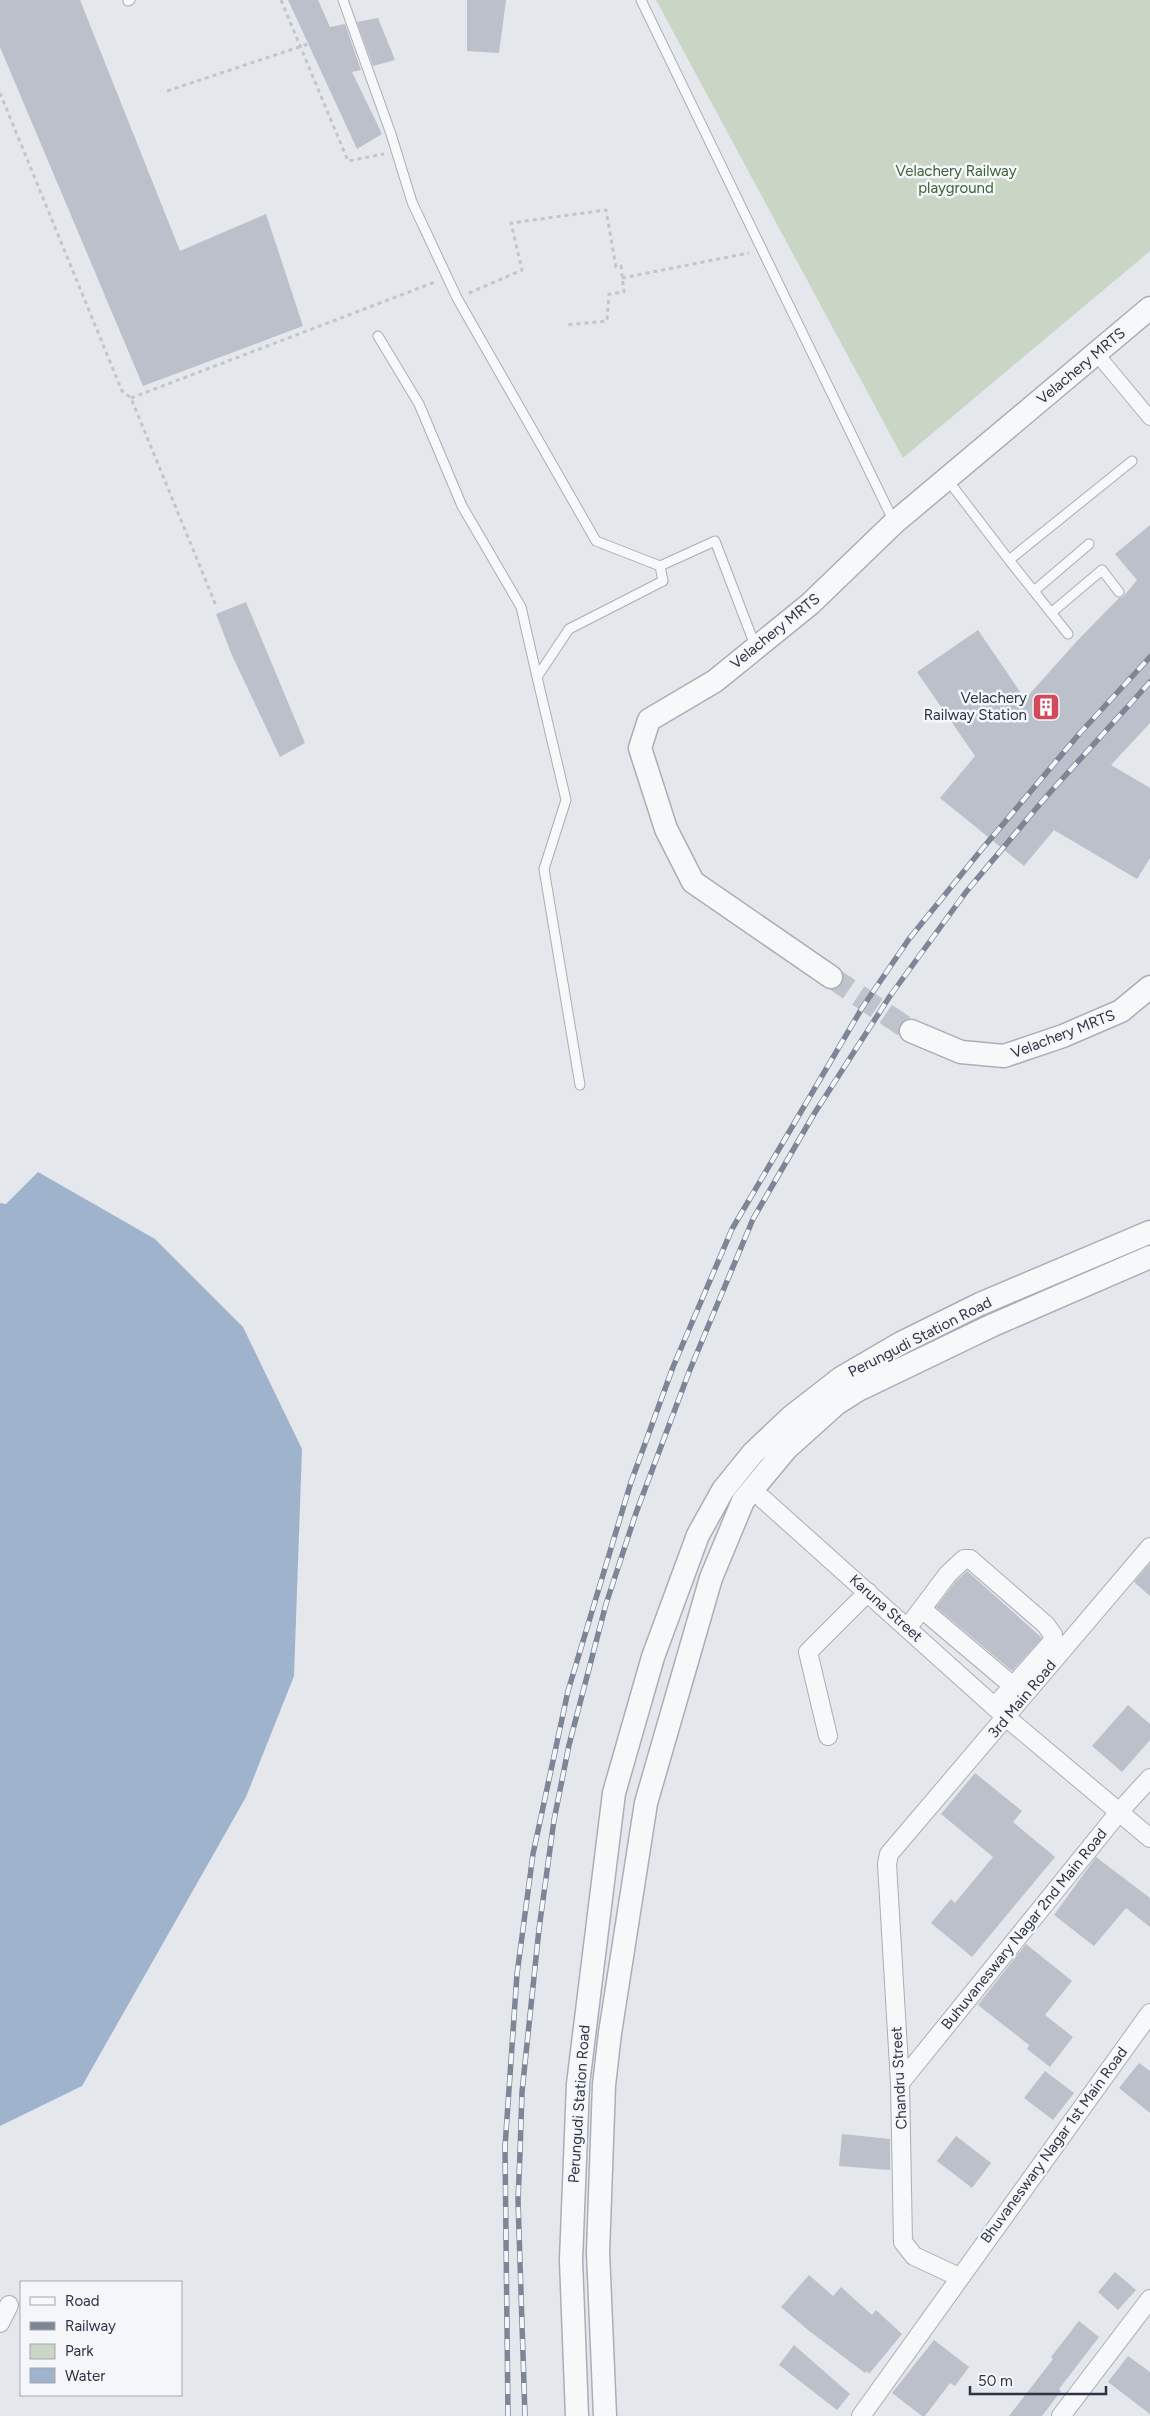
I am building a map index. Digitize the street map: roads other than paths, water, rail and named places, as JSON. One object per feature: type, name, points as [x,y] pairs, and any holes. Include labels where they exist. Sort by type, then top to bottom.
[{"type":"street","name":"Velachery MRTS","points":[[831,977],[693,882],[666,829],[640,748],[649,720],[715,681],[810,604],[894,523],[1150,308]]},
{"type":"street","points":[[1096,353],[1150,418]]},
{"type":"street","name":"Velachery MRTS","points":[[911,1031],[961,1052],[1004,1056],[1063,1036],[1121,1011],[1150,987]]},
{"type":"street","name":"Perungudi Station Road","points":[[577,2416],[571,2260],[578,2084],[614,1793],[653,1657],[698,1535],[723,1490],[753,1453],[791,1417],[841,1378],[901,1343],[980,1304],[1150,1232]]},
{"type":"street","name":"Perungudi Station Road","points":[[604,2416],[598,2252],[604,2085],[610,2033],[646,1803],[711,1578],[743,1501],[786,1449],[836,1404],[858,1390],[993,1325],[1150,1257]]},
{"type":"street","name":"Karuna Street","points":[[763,1499],[1001,1712],[1150,1838]]},
{"type":"street","name":"3rd Main Road","points":[[892,1849],[1001,1712],[1150,1546]]},
{"type":"street","points":[[908,1627],[948,1574],[964,1559],[970,1559],[1046,1625],[1053,1635],[1052,1642],[1013,1686],[1001,1712]]},
{"type":"street","points":[[828,1736],[808,1652],[868,1592]]},
{"type":"street","points":[[922,1609],[1013,1686]]},
{"type":"street","points":[[935,1652],[952,1634]]},
{"type":"street","points":[[974,1688],[992,1668]]},
{"type":"street","name":"Buhuvaneswary Nagar 2nd Main Road","points":[[900,2083],[1119,1812],[1150,1778]]},
{"type":"street","name":"Chandru Street","points":[[892,1849],[887,1864],[900,2083],[903,2242],[914,2256],[959,2277]]},
{"type":"street","name":"Bhuvaneswary Nagar 1st Main Road","points":[[861,2416],[959,2277],[1150,2014]]},
{"type":"street","points":[[1061,2416],[1150,2299]]},
{"type":"street","points":[[0,2323],[9,2305]]},
{"type":"lane","points":[[343,0],[397,152],[412,202],[457,298],[596,541],[660,566],[714,541],[756,648]]},
{"type":"lane","points":[[641,0],[894,523]]},
{"type":"lane","points":[[378,336],[419,404],[462,506],[521,606],[566,800],[544,869],[580,1085]]},
{"type":"lane","points":[[1009,560],[1132,462]]},
{"type":"lane","points":[[947,478],[1068,634]]},
{"type":"lane","points":[[1034,591],[1089,544]]},
{"type":"lane","points":[[537,677],[569,629],[662,581],[660,566]]},
{"type":"lane","points":[[1051,613],[1102,570],[1120,592]]},
{"type":"water","points":[[38,1172],[155,1239],[243,1327],[302,1449],[294,1676],[246,1797],[82,2086],[0,2126],[0,1203],[6,1204]]},
{"type":"tunnel","points":[[831,977],[911,1031]]},
{"type":"railway","points":[[508,2416],[505,2147],[517,1974],[533,1854],[568,1691],[631,1482],[673,1367],[732,1229],[862,1008],[909,939],[982,849],[1080,733],[1150,657]]},
{"type":"railway","points":[[525,2416],[518,2200],[522,2092],[539,1929],[554,1820],[569,1745],[606,1604],[636,1513],[689,1372],[753,1219],[814,1114],[890,996],[966,892],[1045,798],[1150,682]]},
{"type":"place","name":"Velachery Railway Station","points":[[1046,707]]},
{"type":"park label","name":"Velachery Railway playground","points":[[956,180]]}]
